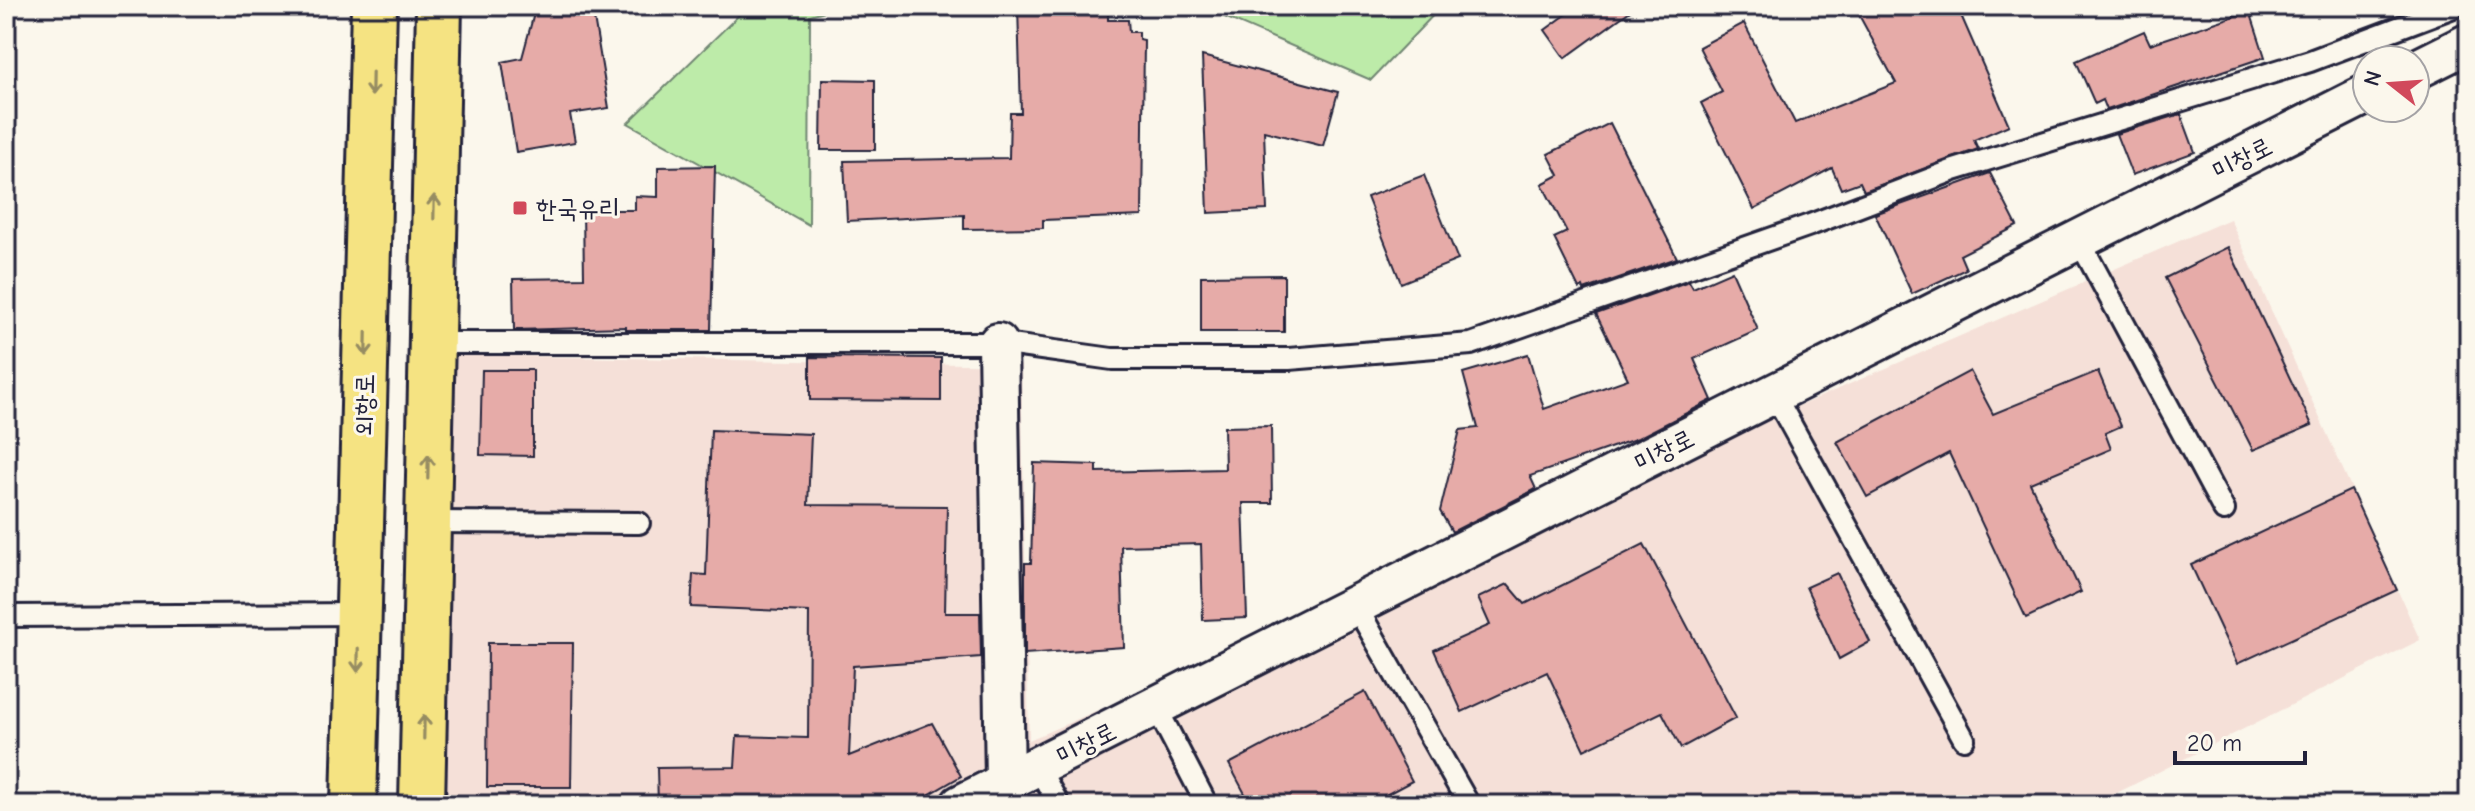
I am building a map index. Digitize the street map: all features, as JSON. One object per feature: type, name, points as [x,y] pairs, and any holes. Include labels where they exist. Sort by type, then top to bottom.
[{"type":"main road","name":"외항로","points":[[354,805],[374,6]]},
{"type":"main road","points":[[422,805],[439,6]]},
{"type":"street","points":[[2431,62],[2469,43]]},
{"type":"street","name":"미창로","points":[[960,805],[2351,102]]},
{"type":"street","points":[[998,343],[1022,774]]},
{"type":"lane","points":[[431,343],[998,343],[1112,359],[1289,359],[1471,344],[1810,225],[1954,170],[2310,61],[2456,6]]},
{"type":"lane","points":[[2079,240],[2224,510]]},
{"type":"lane","points":[[1774,394],[1964,739]]},
{"type":"lane","points":[[428,522],[639,523]]},
{"type":"lane","points":[[1356,606],[1469,805]]},
{"type":"lane","points":[[6,616],[359,614]]},
{"type":"lane","points":[[1156,707],[1207,805]]},
{"type":"lane","points":[[1022,774],[1059,805]]},
{"type":"shaded area","points":[[2230,219],[2420,640],[2093,805],[444,805],[451,355],[1021,365],[1029,740]]},
{"type":"green space","points":[[726,6],[843,6],[810,15],[809,225],[628,123],[740,14]]},
{"type":"green space","points":[[1199,6],[1442,6],[1371,80]]},
{"type":"building","points":[[536,6],[592,6],[609,108],[570,114],[575,142],[516,152],[502,62],[522,58]]},
{"type":"building","points":[[1018,6],[1108,6],[1108,20],[1128,20],[1129,32],[1139,32],[1139,39],[1144,40],[1142,216],[1043,220],[1043,228],[964,229],[964,215],[847,221],[844,161],[1009,158],[1010,113],[1021,113]]},
{"type":"building","points":[[1578,6],[1637,6],[1565,58],[1545,30]]},
{"type":"building","points":[[1854,6],[1957,6],[2009,125],[1974,140],[1978,149],[1864,191],[1860,182],[1841,189],[1832,168],[1754,209],[1701,103],[1722,92],[1699,47],[1744,23],[1795,123],[1896,83]]},
{"type":"building","points":[[2250,11],[2265,57],[2107,110],[2103,100],[2095,104],[2076,61],[2144,31],[2150,44]]},
{"type":"building","points":[[1202,56],[1338,92],[1323,146],[1264,131],[1267,210],[1208,213]]},
{"type":"building","points":[[822,79],[875,80],[875,150],[821,150]]},
{"type":"building","points":[[2181,114],[2195,152],[2132,175],[2116,134]]},
{"type":"building","points":[[1610,123],[1677,258],[1584,290],[1583,287],[1579,289],[1554,238],[1567,232],[1542,184],[1559,175],[1548,154]]},
{"type":"building","points":[[715,166],[711,330],[626,330],[626,327],[514,330],[513,279],[584,278],[583,210],[635,210],[635,196],[658,197],[658,167]]},
{"type":"building","points":[[1990,173],[2017,226],[1960,255],[1966,269],[1912,294],[1875,214]]},
{"type":"building","points":[[1424,175],[1458,260],[1401,283],[1367,197]]},
{"type":"building","points":[[2228,247],[2312,425],[2253,450],[2165,278]]},
{"type":"building","points":[[1732,271],[1758,330],[1694,359],[1712,400],[1638,438],[1530,476],[1536,489],[1452,532],[1440,511],[1460,430],[1478,428],[1463,373],[1528,354],[1544,409],[1628,379],[1596,314],[1689,281],[1693,288]]},
{"type":"building","points":[[1284,275],[1284,332],[1201,332],[1201,276]]},
{"type":"building","points":[[810,357],[941,358],[941,401],[810,400]]},
{"type":"building","points":[[482,370],[533,370],[533,456],[480,455]]},
{"type":"building","points":[[1970,371],[1993,414],[2098,371],[2121,426],[2105,433],[2111,449],[2030,483],[2081,592],[2026,618],[1949,453],[1867,497],[1837,442]]},
{"type":"building","points":[[1271,426],[1272,503],[1243,503],[1247,618],[1203,620],[1201,544],[1121,546],[1124,647],[1025,654],[1025,563],[1031,563],[1034,463],[1097,465],[1097,472],[1225,469],[1224,427]]},
{"type":"building","points":[[711,430],[811,434],[808,505],[947,506],[945,613],[980,613],[981,657],[853,666],[849,756],[932,723],[961,776],[911,805],[658,805],[657,768],[735,767],[737,736],[808,738],[809,612],[691,607],[693,574],[706,575]]},
{"type":"building","points":[[2351,490],[2397,590],[2237,664],[2191,565]]},
{"type":"building","points":[[1644,544],[1736,718],[1681,748],[1662,712],[1584,750],[1547,672],[1462,712],[1434,650],[1490,625],[1478,598],[1508,584],[1525,604]]},
{"type":"building","points":[[1837,573],[1870,642],[1839,659],[1806,587]]},
{"type":"building","points":[[488,643],[573,643],[571,787],[487,787]]},
{"type":"building","points":[[1365,692],[1412,781],[1367,805],[1251,805],[1229,764]]},
{"type":"place","name":"한국유리","points":[[520,208]]}]
